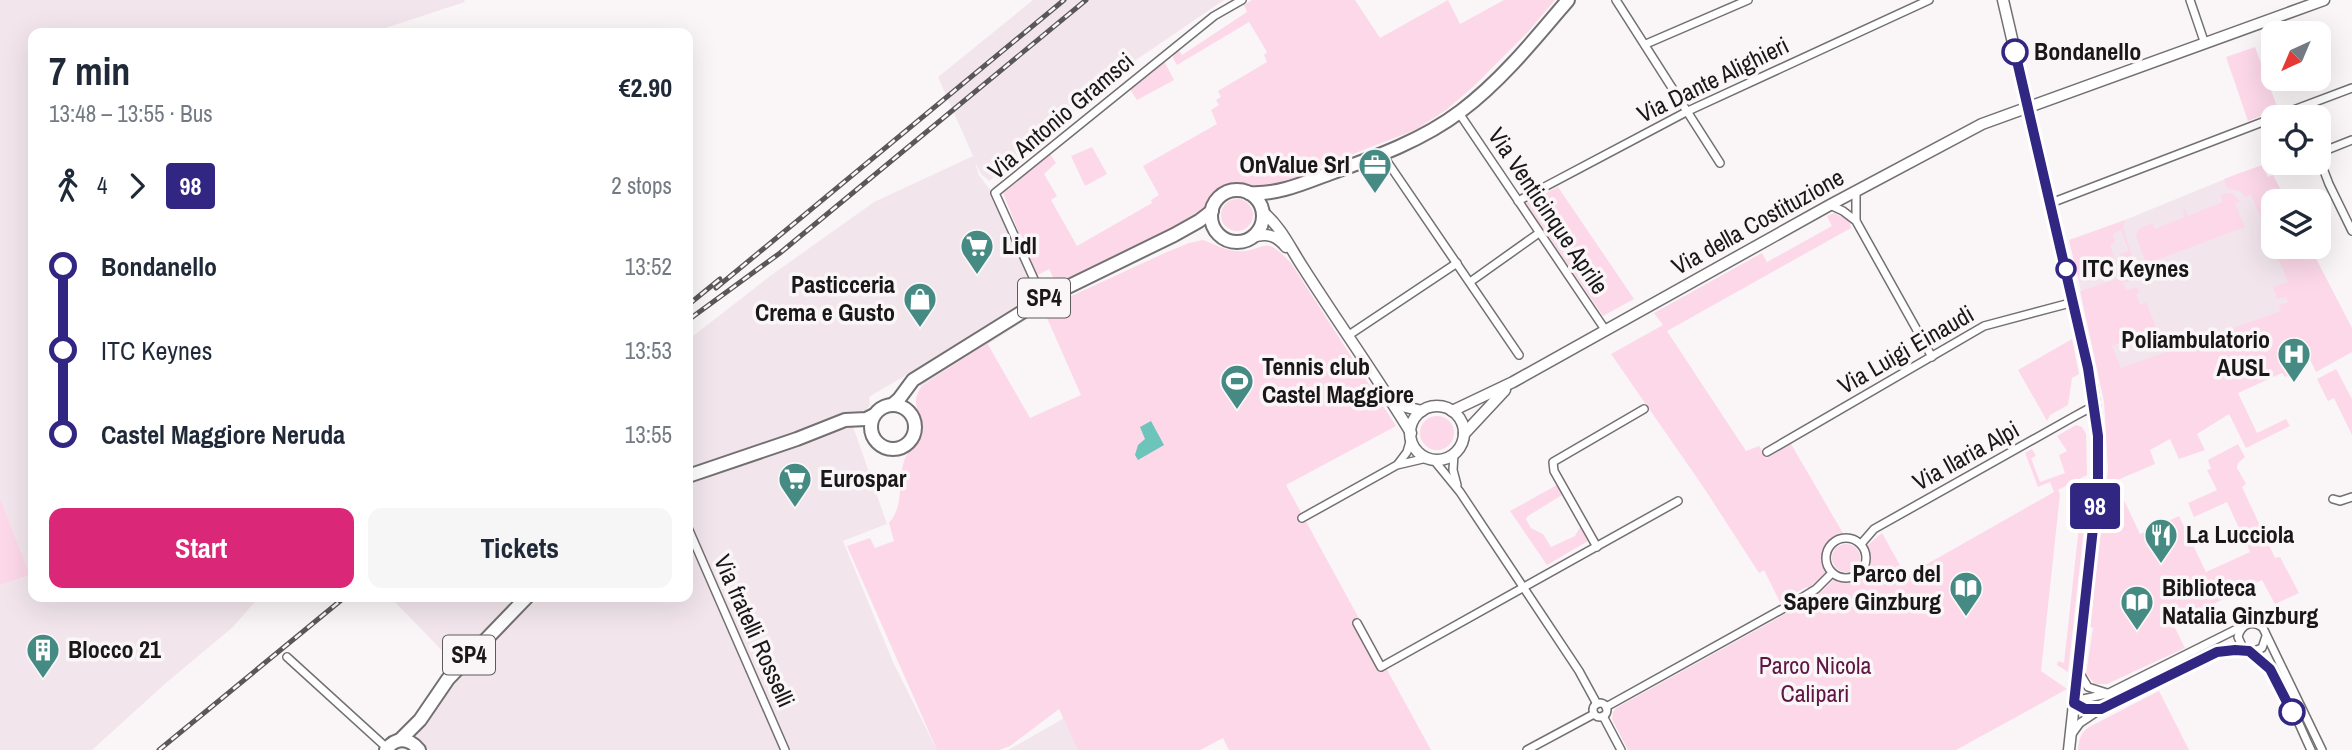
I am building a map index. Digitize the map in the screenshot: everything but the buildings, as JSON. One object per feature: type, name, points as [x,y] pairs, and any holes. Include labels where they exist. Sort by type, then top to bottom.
[{"type":"main road","points":[[1249,193],[1285,190],[1382,154],[1421,136],[1459,113],[1509,66],[1568,0]]},
{"type":"main road","points":[[1253,237],[1260,228],[1262,209],[1285,190]]},
{"type":"main road","name":"SP4","points":[[892,405],[913,380],[1043,299],[1199,221],[1212,211],[1216,201],[1228,191],[1249,193]]},
{"type":"main road","points":[[1249,193],[1262,209]]},
{"type":"main road","points":[[1212,211],[1212,221],[1217,233]]},
{"type":"main road","name":"SP4","points":[[1174,235],[1199,231],[1217,233],[1235,242],[1253,237]]},
{"type":"main road","points":[[832,426],[859,429],[889,449],[908,444],[915,426],[910,412],[913,389],[923,375]]},
{"type":"main road","points":[[693,474],[832,426],[845,419],[866,419],[881,408],[892,405],[910,412]]},
{"type":"main road","points":[[873,438],[870,429],[874,415]]},
{"type":"main road","name":"SP4","points":[[419,720],[448,679],[522,602]]},
{"type":"main road","points":[[386,749],[400,740],[419,720]]},
{"type":"main road","points":[[419,720],[419,750]]},
{"type":"main road","points":[[400,740],[410,742],[419,750]]},
{"type":"street","name":"Via Antonio Gramsci","points":[[1043,299],[995,193],[1214,16],[1242,0]]},
{"type":"street","points":[[1616,0],[1720,163]]},
{"type":"street","points":[[1646,44],[1748,0]]},
{"type":"street","name":"Via Dante Alighieri","points":[[1518,201],[1688,111],[1929,0]]},
{"type":"street","points":[[2003,0],[2074,302],[2094,409],[2099,472],[2069,750]]},
{"type":"street","points":[[2190,0],[2205,44]]},
{"type":"street","name":"Via della Costituzione","points":[[1452,411],[1513,382],[1830,205],[1982,124],[2324,0]]},
{"type":"street","points":[[2308,105],[2352,88]]},
{"type":"street","name":"Via Venticinque Aprile","points":[[1459,113],[1606,331]]},
{"type":"street","points":[[2051,203],[2261,123]]},
{"type":"street","points":[[2331,150],[2352,140]]},
{"type":"street","points":[[1382,154],[1519,355]]},
{"type":"street","points":[[2326,175],[2352,231]]},
{"type":"street","points":[[1856,192],[1856,221]]},
{"type":"street","points":[[1830,205],[1856,221],[1932,357]]},
{"type":"street","points":[[1262,209],[1277,223],[1303,268],[1387,392],[1415,448],[1430,458],[1460,492],[1524,587],[1597,704],[1606,707],[1795,602],[1816,589],[1832,573]]},
{"type":"street","points":[[1470,282],[1539,233]]},
{"type":"street","points":[[1253,237],[1267,234],[1279,239],[1303,268]]},
{"type":"street","points":[[1349,335],[1457,263]]},
{"type":"street","name":"Via Luigi Einaudi","points":[[1767,452],[1991,323],[2074,302]]},
{"type":"street","name":"Via della Costituzione","points":[[1464,435],[1513,382]]},
{"type":"street","points":[[1302,518],[1397,465],[1430,458],[1441,460],[1454,454],[1460,447],[1464,435],[1461,421],[1452,411],[1440,407],[1422,411],[1402,406],[1387,392]]},
{"type":"street","points":[[1597,547],[1555,471],[1553,462],[1644,409]]},
{"type":"street","name":"Via Ilaria Alpi","points":[[1861,544],[1874,529],[2075,416],[2094,409]]},
{"type":"street","points":[[1397,465],[1407,452],[1414,421],[1422,411]]},
{"type":"street","points":[[1454,454],[1453,470],[1460,492]]},
{"type":"street","points":[[2333,499],[2340,501],[2352,497]]},
{"type":"street","points":[[1357,623],[1381,667],[1678,501]]},
{"type":"street","points":[[1845,537],[1861,544],[1866,558],[1856,576],[1844,578],[1832,573],[1828,569],[1825,556],[1830,545],[1845,537]]},
{"type":"street","name":"Via fratelli Rosselli","points":[[693,539],[785,750]]},
{"type":"street","points":[[2074,703],[2083,698],[2107,694],[2244,626],[2257,624],[2263,628],[2322,750]]},
{"type":"street","points":[[2244,626],[2238,637],[2241,645],[2262,661],[2275,676],[2311,750]]},
{"type":"street","points":[[2070,737],[2080,723],[2101,709],[2217,652],[2262,648],[2266,636]]},
{"type":"street","points":[[287,657],[386,749]]},
{"type":"street","points":[[2077,669],[2088,687],[2107,694]]},
{"type":"street","points":[[2155,670],[2160,680]]},
{"type":"street","points":[[2074,703],[2085,709],[2101,709]]},
{"type":"street","points":[[1594,714],[1597,704]]},
{"type":"street","points":[[1606,707],[1604,716],[1621,750]]},
{"type":"street","points":[[1594,714],[1597,717],[1604,716]]},
{"type":"street","points":[[1527,750],[1594,714]]},
{"type":"shaded area","points":[[0,0],[464,0],[465,2],[385,28],[28,28],[28,570],[0,498]]},
{"type":"shaded area","points":[[1033,0],[1224,0],[1136,60],[989,181],[981,174],[975,162],[979,175],[991,191],[1043,309],[921,387],[913,371],[869,397],[870,405],[865,412],[848,412],[887,524],[843,541],[893,662],[937,750],[415,750],[416,735],[432,705],[460,669],[395,602],[693,602],[693,336],[770,276],[874,202],[973,156],[938,77]]},
{"type":"shaded area","points":[[2242,172],[2261,217],[2261,259],[2279,259],[2305,320],[2104,401],[2078,278],[2109,267],[2098,231]]},
{"type":"shaded area","points":[[28,576],[28,602],[255,602],[233,627],[92,750],[0,750],[0,585]]},
{"type":"shaded area","points":[[1066,717],[1080,750],[1008,750]]},
{"type":"green space","points":[[1252,0],[1355,0],[1380,38],[1448,0],[1460,24],[1504,0],[1555,0],[1527,33],[1474,86],[1446,110],[1415,130],[1301,174],[1299,179],[1265,190],[1242,183],[1223,187],[1203,213],[1057,285],[1049,269],[1036,276],[1003,193],[1050,154],[1056,163],[1044,174],[1057,196],[1051,200],[1077,246],[1152,203],[1151,200],[1159,195],[1143,166],[1217,124],[1211,110],[1219,105],[1216,100],[1221,97],[1218,91],[1267,62],[1264,55],[1267,52],[1249,22],[1177,65],[1173,58],[1174,52],[1178,50],[1182,55],[1247,12],[1244,5]]},
{"type":"green space","points":[[2255,47],[2261,63],[2261,91],[2271,91],[2277,105],[2261,105],[2261,116],[2248,121],[2226,57]]},
{"type":"green space","points":[[1164,61],[1174,80],[1137,100],[1130,89]]},
{"type":"green space","points":[[1092,147],[1107,174],[1085,186],[1071,156]]},
{"type":"green space","points":[[2261,165],[2261,175],[2273,175],[2281,189],[2261,189],[2261,218],[2251,195],[2245,197],[2240,191],[2227,188],[2224,179]]},
{"type":"green space","points":[[1558,187],[1634,299],[1603,316],[1526,203]]},
{"type":"green space","points":[[2233,194],[2240,202],[2235,204],[2245,227],[2146,264],[2136,235],[2139,229],[2152,223],[2155,229],[2185,217],[2185,209],[2188,216],[2223,202],[2221,195]]},
{"type":"green space","points":[[1237,199],[1248,204],[1253,215],[1248,226],[1237,231],[1226,226],[1221,215],[1226,204]]},
{"type":"green space","name":"Parco Nicola Calipari","points":[[1834,213],[1849,220],[1851,228],[1667,331],[1746,451],[1759,446],[1767,458],[1791,444],[1844,535],[1832,540],[1825,548],[1822,559],[1827,571],[1809,588],[1806,587],[1780,602],[1764,570],[1759,573],[1611,354],[1663,325],[1654,313],[1762,253],[1767,262],[1832,226],[1827,216]]},
{"type":"green space","points":[[2125,220],[2123,228],[2133,259],[2123,262],[2120,254],[2129,251],[2121,230],[2113,234],[2115,242],[2110,245],[2116,265],[2078,278],[2069,240]]},
{"type":"green space","points":[[1203,240],[1236,251],[1269,246],[1281,253],[1291,263],[1396,426],[1286,485],[1431,750],[1229,750],[1223,738],[1200,750],[1078,750],[1059,709],[1010,746],[999,750],[937,750],[847,546],[870,538],[875,548],[894,541],[889,523],[899,501],[904,461],[921,433],[922,426],[916,406],[917,394],[921,387],[987,343],[1030,418],[1081,395],[1043,309],[1167,252]]},
{"type":"green space","points":[[2278,259],[2316,259],[2352,328],[2352,352],[2316,372],[2302,343],[2299,344],[2302,350],[2298,352],[2305,367],[2285,377],[2282,373],[2238,393],[2257,433],[2286,419],[2290,426],[2246,448],[2229,414],[2197,434],[2205,450],[2179,459],[2170,439],[2150,450],[2155,464],[2115,481],[2140,534],[2179,516],[2206,572],[2250,552],[2227,502],[2194,517],[2188,503],[2217,490],[2207,470],[2211,469],[2208,460],[2238,444],[2245,457],[2238,463],[2237,468],[2246,484],[2242,487],[2275,558],[2280,557],[2299,593],[2275,604],[2262,580],[2173,624],[2185,648],[2107,684],[2095,684],[2086,674],[2108,470],[2104,401],[2080,291],[2132,274],[2134,279],[2123,283],[2126,290],[2137,287],[2139,293],[2136,294],[2140,305],[2146,302],[2157,330],[2112,346],[2121,368],[2281,311],[2279,305],[2288,302],[2286,297],[2277,299],[2273,287],[2288,282]]},
{"type":"green space","points":[[2072,339],[2079,374],[2072,378],[2068,405],[2050,415],[2047,421],[2018,370]]},
{"type":"green space","points":[[2336,369],[2352,399],[2352,435],[2334,398],[2328,401],[2317,379]]},
{"type":"green space","points":[[1437,416],[1449,421],[1454,433],[1449,445],[1437,450],[1425,445],[1420,433],[1425,421]]},
{"type":"green space","name":"Parco Nicola Calipari","points":[[2076,425],[2082,427],[2086,434],[2087,475],[2058,490],[2060,494],[2041,671],[2067,689],[1956,750],[1628,750],[1612,719],[1616,708],[1816,597],[1834,579],[1857,579],[1866,569],[1868,545],[1882,533],[1906,576],[2054,492],[2050,482],[2038,487],[2025,453],[2032,449],[2036,456],[2031,458],[2040,482],[2065,473],[2059,455],[2067,451],[2057,436]]},
{"type":"green space","points":[[1557,485],[1562,495],[1526,519],[1531,528],[1543,534],[1551,547],[1575,536],[1580,527],[1588,541],[1547,565],[1510,511]]},
{"type":"green space","points":[[2083,490],[2088,492],[2068,672],[2057,665],[2058,661],[2064,663]]},
{"type":"green space","points":[[0,498],[28,576],[0,585]]},
{"type":"green space","points":[[1846,544],[1856,548],[1860,558],[1856,568],[1846,572],[1836,568],[1832,558],[1836,548]]},
{"type":"green space","points":[[2159,691],[2189,750],[2078,750],[2081,737],[2089,727]]},
{"type":"water","points":[[1151,421],[1164,445],[1138,460],[1135,455],[1138,445],[1145,439],[1140,427]]},
{"type":"railway","points":[[716,288],[1064,0]]},
{"type":"railway","points":[[693,317],[780,253],[1086,0]]},
{"type":"railway","points":[[693,301],[720,279]]},
{"type":"railway","points":[[159,750],[339,602]]},
{"type":"bus line","name":"98","points":[[2015,52],[2074,302],[2088,368],[2098,436],[2098,482],[2074,703],[2085,709],[2101,709],[2217,652],[2247,650],[2270,669],[2292,712]]},
{"type":"place","name":"Bondanello","points":[[2015,52]]},
{"type":"place","name":"OnValue Srl","points":[[1375,195]]},
{"type":"place","name":"ITC Keynes","points":[[2066,269]]},
{"type":"place","name":"Lidl","points":[[977,276]]},
{"type":"place","name":"Pasticceria Crema e Gusto","points":[[920,329]]},
{"type":"place","name":"Poliambulatorio AUSL","points":[[2294,384]]},
{"type":"place","name":"Tennis club Castel Maggiore","points":[[1237,411]]},
{"type":"place","name":"Eurospar","points":[[795,509]]},
{"type":"place","name":"La Lucciola","points":[[2161,565]]},
{"type":"place","name":"Parco del Sapere Ginzburg","points":[[1966,618]]},
{"type":"place","name":"Biblioteca Natalia Ginzburg","points":[[2137,632]]},
{"type":"place","name":"Blocco 21","points":[[43,680]]}]
